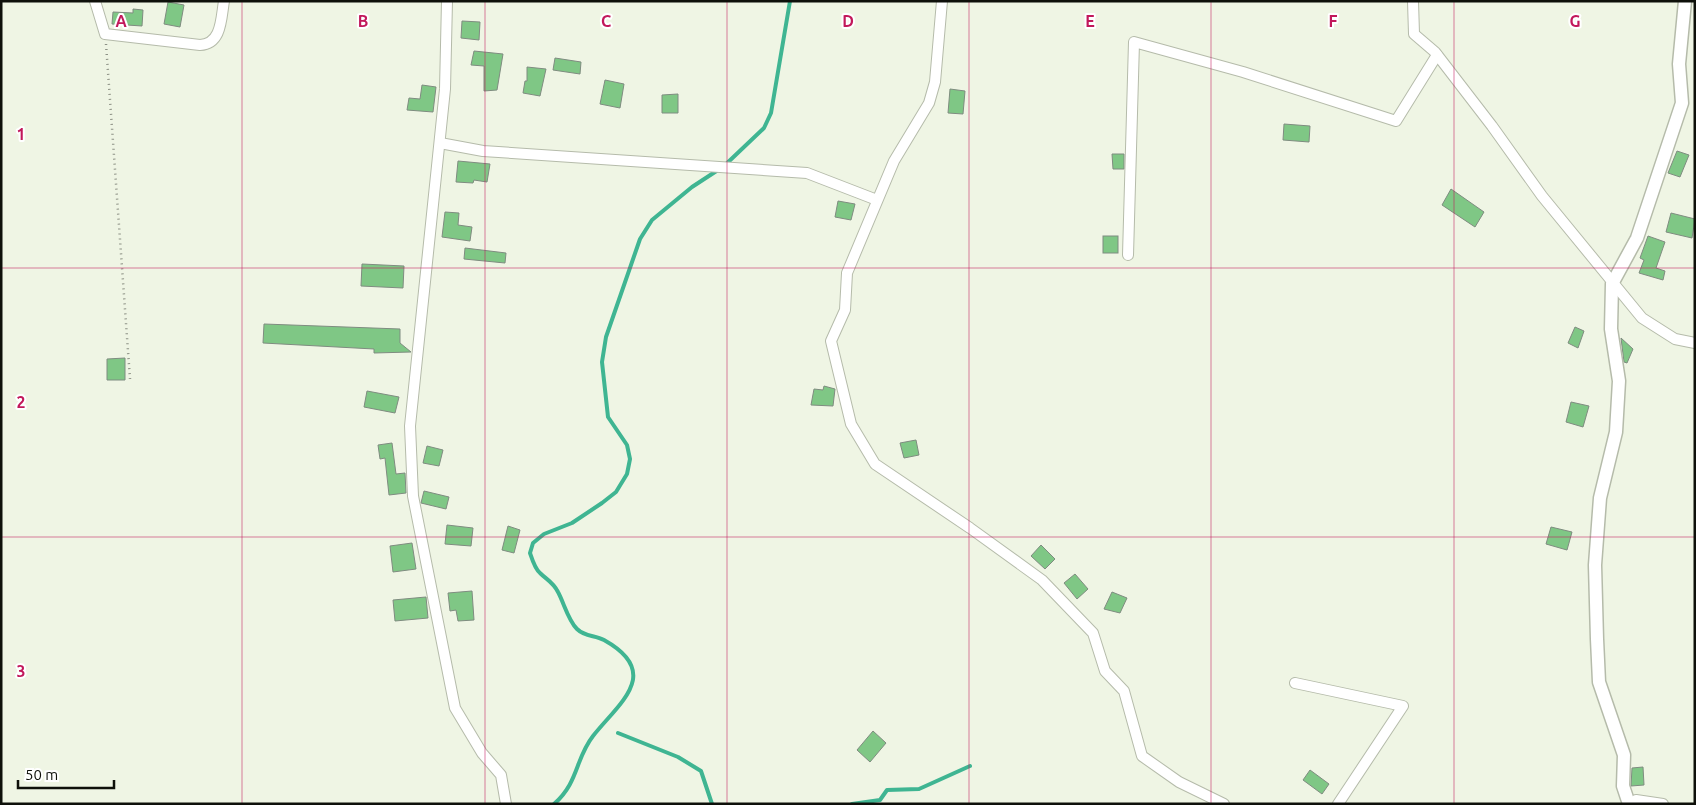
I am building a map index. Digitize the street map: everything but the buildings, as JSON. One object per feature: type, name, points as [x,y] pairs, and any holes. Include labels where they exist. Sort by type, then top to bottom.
[{"type":"street","points":[[95,1],[106,34],[209,45],[214,41],[218,33],[224,1]]},
{"type":"street","points":[[447,1],[445,89],[410,426],[413,496],[455,708],[482,752],[501,775],[506,804]]},
{"type":"street","points":[[942,1],[935,82],[929,103],[894,161],[877,200],[847,273],[845,310],[831,341],[851,424],[875,464],[1042,580],[1093,633],[1105,670],[1124,692],[1142,756],[1179,782],[1224,804]]},
{"type":"street","points":[[1413,1],[1414,34],[1437,55],[1492,126],[1542,196],[1612,284],[1642,318],[1675,339],[1695,343]]},
{"type":"street","points":[[1663,804],[1636,800],[1631,804],[1623,786],[1624,755],[1599,682],[1595,565],[1600,498],[1616,432],[1620,381],[1611,329],[1612,284],[1637,238],[1682,103],[1679,64],[1685,1]]},
{"type":"street","points":[[1128,255],[1134,42],[1243,72],[1396,121],[1437,55]]},
{"type":"street","points":[[440,143],[492,152],[807,173],[877,200]]},
{"type":"street","points":[[1295,683],[1404,706],[1338,804]]},
{"type":"path","points":[[106,34],[130,379]]},
{"type":"waterway","points":[[724,166],[764,128],[771,113],[790,1]]},
{"type":"waterway","points":[[554,804],[562,796],[573,779],[587,745],[623,700],[630,688],[633,676],[631,664],[622,652],[604,640],[587,635],[577,629],[556,589],[538,571],[530,553],[533,543],[544,534],[572,523],[616,492],[627,474],[630,459],[627,445],[608,417],[602,362],[606,337],[640,239],[652,220],[692,187],[718,170]]},
{"type":"waterway","points":[[618,733],[678,757],[701,771],[712,804]]},
{"type":"waterway","points":[[852,804],[880,800],[887,790],[919,789],[970,766]]}]
